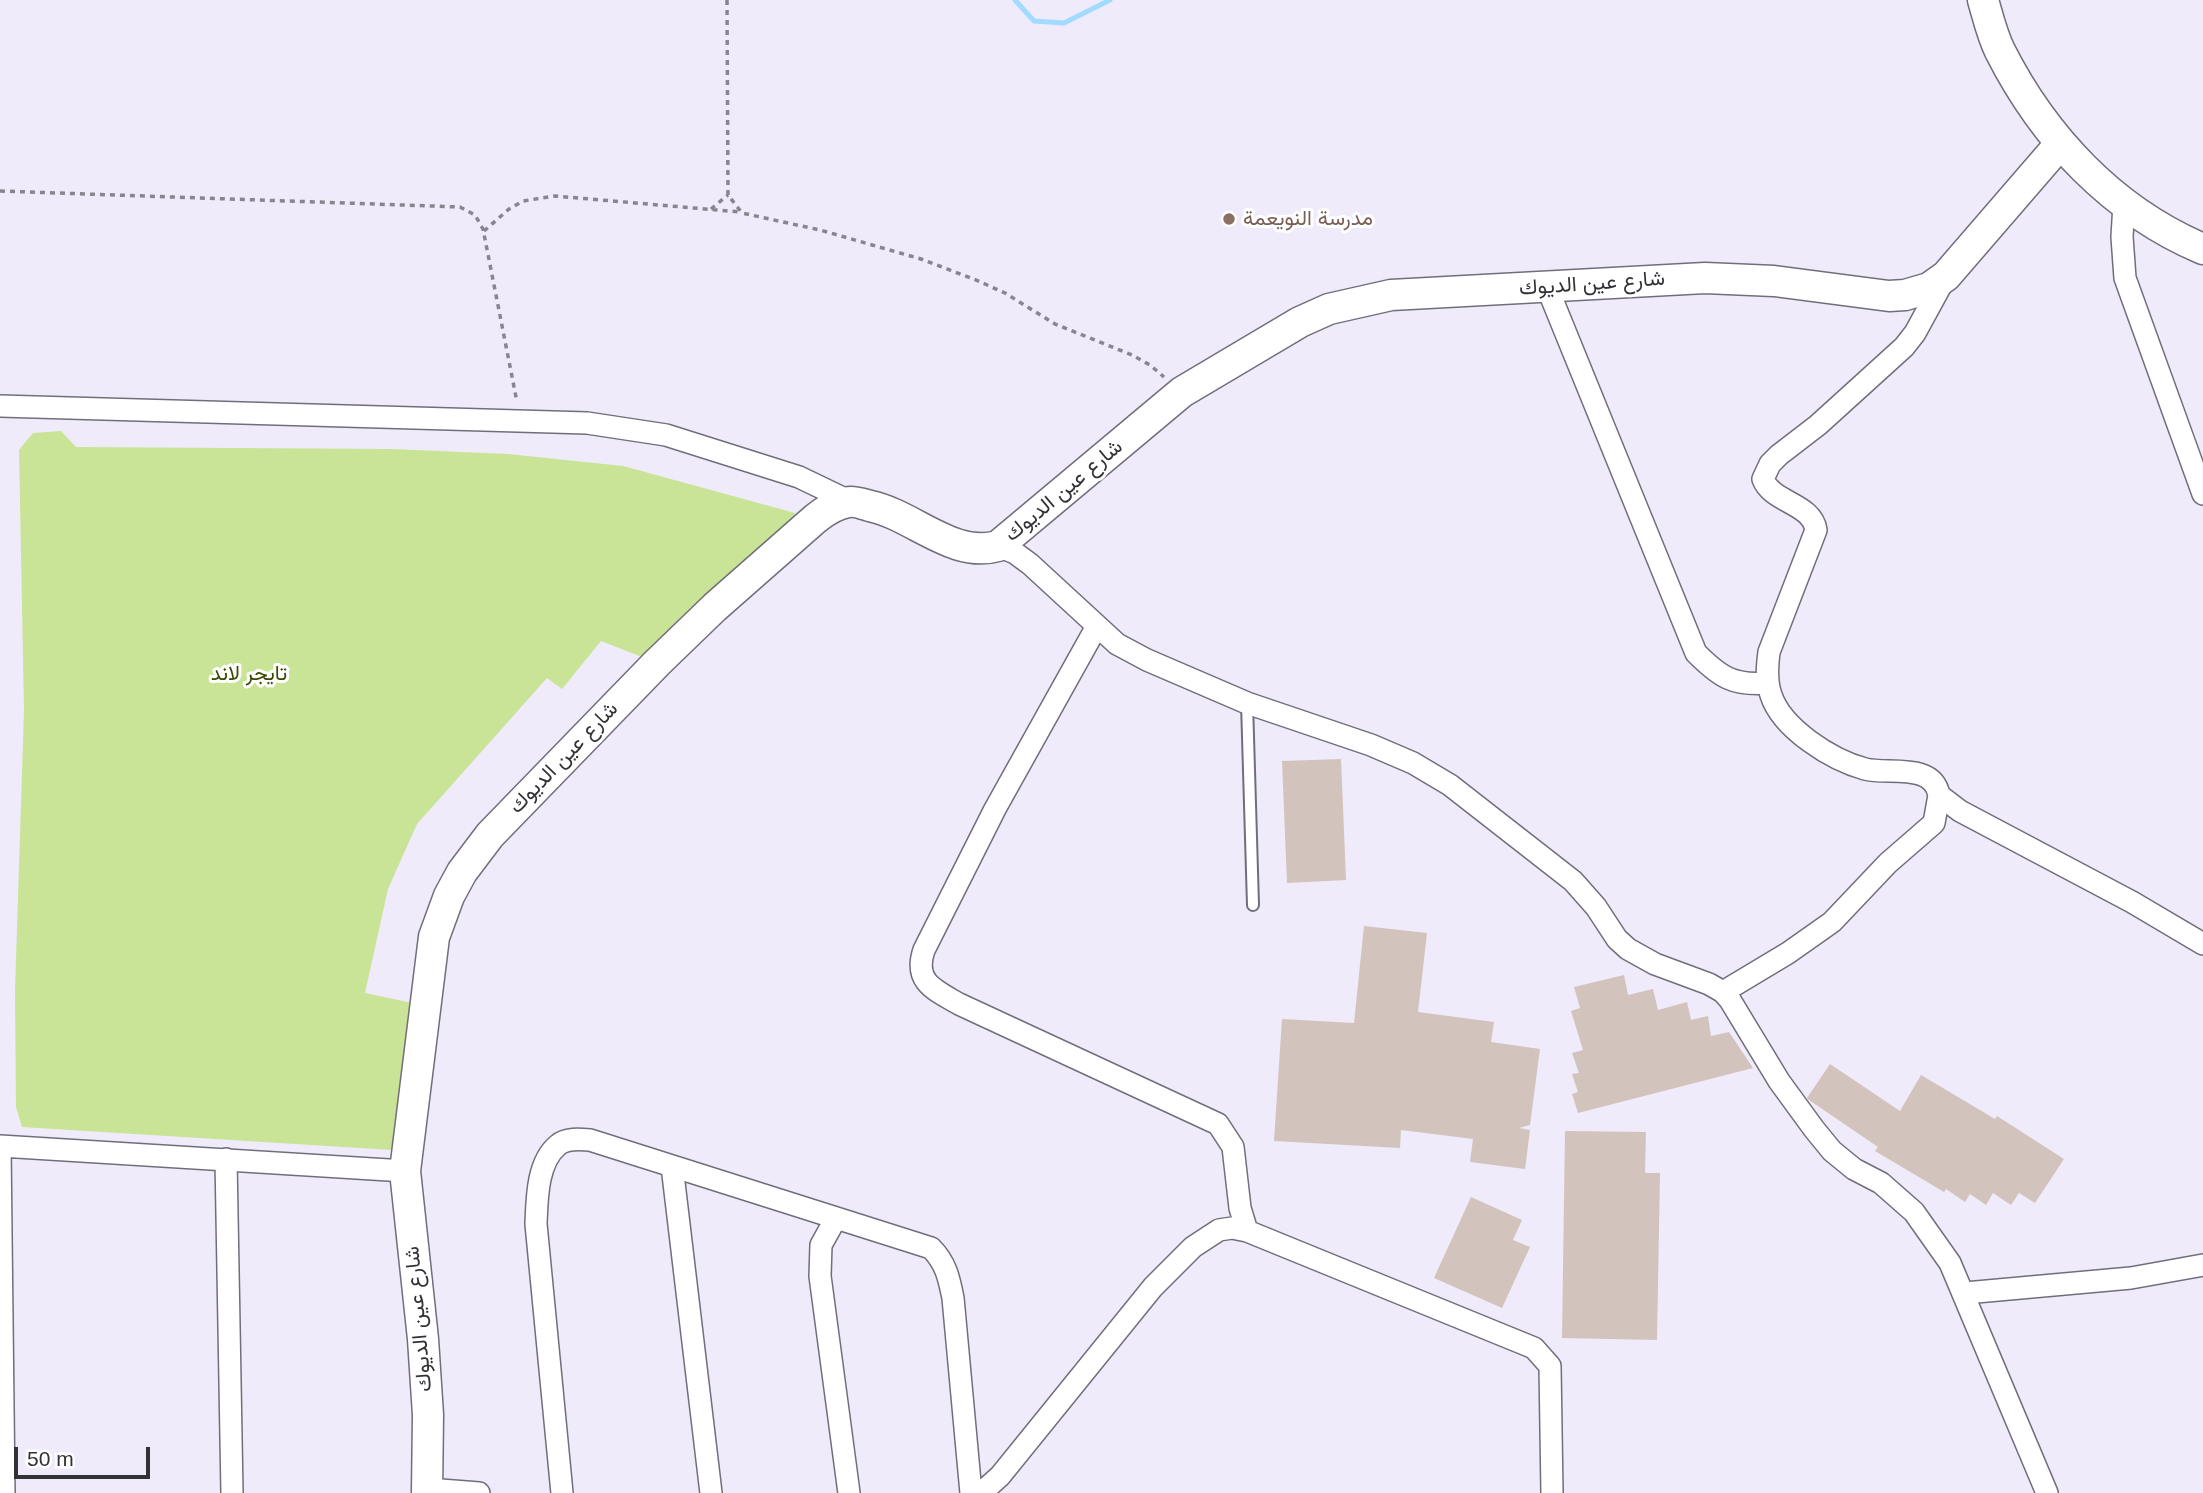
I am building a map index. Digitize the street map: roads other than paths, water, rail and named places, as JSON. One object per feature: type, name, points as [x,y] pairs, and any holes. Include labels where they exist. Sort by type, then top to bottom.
[{"type":"street","points":[[1983,0],[1999,49],[2060,144],[2092,178],[2124,204],[2179,239],[2203,249]]},
{"type":"street","name":"شارع عين الديوك","points":[[427,1491],[428,1415],[423,1339],[405,1171],[434,937],[449,896],[462,872],[490,835],[657,663],[715,607],[815,519],[830,508],[851,502],[876,507],[946,540],[973,548],[987,549],[998,546],[1182,392],[1300,322],[1329,309],[1391,296],[1705,278],[1774,281],[1889,296],[1905,295],[1929,288],[1946,276],[2060,144]]},
{"type":"street","points":[[2124,204],[2122,237],[2125,278],[2203,495]]},
{"type":"street","points":[[1723,992],[1788,953],[1832,922],[1888,863],[1934,823],[1938,786],[1929,779],[1905,771],[1868,770],[1828,752],[1807,739],[1774,702],[1768,683],[1769,652],[1816,530],[1815,522],[1808,514],[1769,490],[1763,480],[1764,474],[1779,456],[1818,425],[1904,346],[1915,333],[1946,276]]},
{"type":"street","points":[[1547,287],[1696,653],[1714,671],[1731,681],[1747,685],[1768,683]]},
{"type":"street","points":[[0,406],[587,423],[666,435],[799,477],[851,502]]},
{"type":"street","points":[[998,546],[1015,552],[1117,644],[1147,660],[1247,704],[1371,745],[1413,763],[1450,785],[1573,881],[1596,907],[1617,939],[1628,949],[1655,964],[1723,992],[1779,1081],[1832,1151],[1854,1169],[1881,1183],[1914,1212],[1950,1263],[1965,1293],[2047,1493]]},
{"type":"street","points":[[1097,626],[965,868],[924,950],[921,960],[922,974],[926,984],[958,1004],[1218,1124],[1233,1147],[1240,1208],[1247,1231]]},
{"type":"street","points":[[1939,795],[1960,811],[2132,902],[2203,944]]},
{"type":"street","points":[[562,1493],[537,1224],[538,1196],[549,1155],[559,1144],[574,1139],[590,1140],[931,1248],[940,1257],[948,1272],[953,1298],[971,1493]]},
{"type":"street","points":[[4,1493],[0,1146],[405,1171]]},
{"type":"street","points":[[226,1159],[232,1493]]},
{"type":"street","points":[[672,1166],[711,1493]]},
{"type":"street","points":[[836,1218],[821,1245],[820,1276],[849,1493]]},
{"type":"street","points":[[981,1493],[1000,1476],[1153,1287],[1193,1247],[1219,1230],[1232,1228],[1247,1231],[1534,1348],[1550,1366],[1552,1493]]},
{"type":"street","points":[[1965,1293],[2131,1278],[2203,1265]]},
{"type":"street","points":[[427,1491],[479,1493]]},
{"type":"lane","points":[[1247,704],[1252,905]]},
{"type":"waterway","points":[[1015,0],[1034,21],[1064,23],[1110,0]]},
{"type":"place","name":"مدرسة النويعمة","points":[[1229,219]]},
{"type":"park label","name":"تايجر لاند","points":[[249,674]]}]
